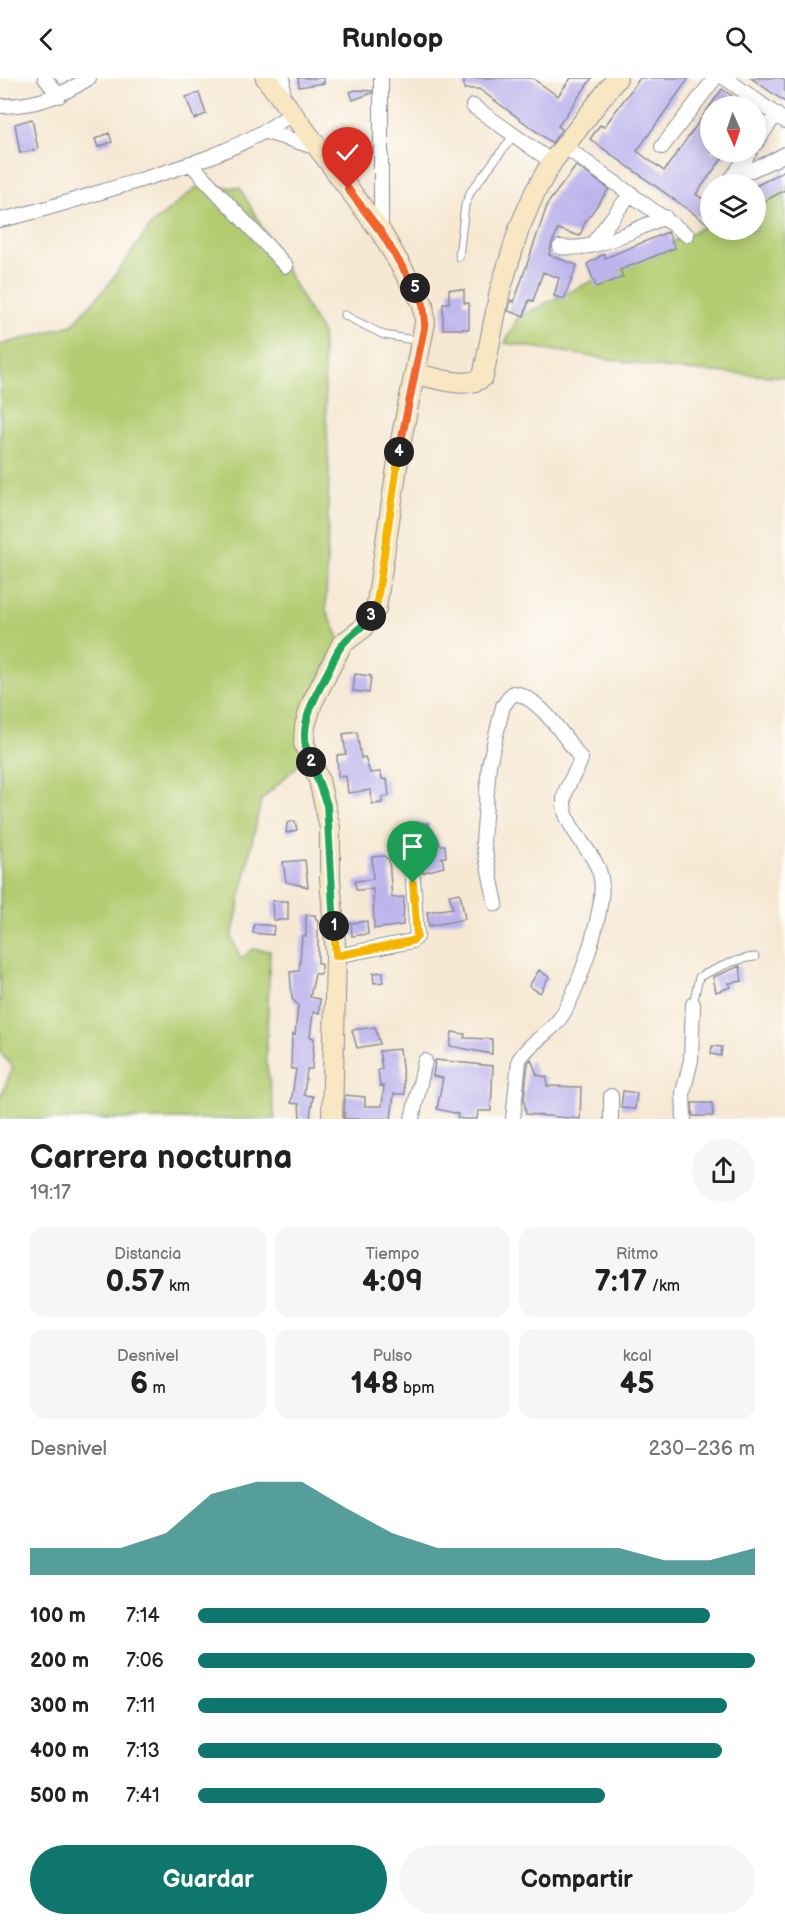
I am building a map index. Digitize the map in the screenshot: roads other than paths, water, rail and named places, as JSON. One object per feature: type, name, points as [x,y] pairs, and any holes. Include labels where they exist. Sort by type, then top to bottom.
[{"type":"street","points":[[45,78],[60,96]]},
{"type":"street","points":[[0,106],[38,103],[60,96],[89,78]]},
{"type":"street","points":[[266,78],[315,147],[381,232],[423,304],[423,342],[401,440],[376,609],[362,629],[342,644],[312,703],[305,726],[304,743],[327,805],[336,956],[332,1119]]},
{"type":"street","points":[[0,220],[21,216],[169,172],[266,132],[286,108],[283,78]]},
{"type":"street","points":[[381,78],[381,232]]},
{"type":"street","points":[[415,374],[465,383],[477,382],[483,377],[500,291],[519,229],[535,192],[552,162],[617,78]]},
{"type":"street","points":[[662,147],[715,78]]},
{"type":"street","points":[[725,78],[780,118],[766,133]]},
{"type":"street","points":[[473,106],[552,162]]},
{"type":"street","points":[[266,132],[315,147]]},
{"type":"street","points":[[564,146],[687,235]]},
{"type":"street","points":[[747,174],[770,164],[785,154]]},
{"type":"street","points":[[189,163],[286,266]]},
{"type":"street","points":[[591,247],[631,193]]},
{"type":"street","points":[[0,212],[21,216]]},
{"type":"street","points":[[560,247],[575,249],[591,247],[664,217]]},
{"type":"street","points":[[496,904],[483,842],[489,765],[503,706],[513,693],[524,694],[581,759],[578,772],[566,791],[564,802],[569,819],[601,876],[602,900],[591,945],[561,1017],[524,1052],[519,1060],[513,1119]]},
{"type":"street","points":[[336,956],[412,941],[417,937],[410,838]]},
{"type":"street","points":[[684,1119],[683,1093],[691,1060],[693,1004]]},
{"type":"street","points":[[412,1119],[425,1061]]},
{"type":"street","points":[[611,1096],[611,1119]]},
{"type":"lane","points":[[459,256],[465,205],[471,190],[514,135]]},
{"type":"lane","points":[[344,315],[384,334],[423,342]]},
{"type":"lane","points":[[693,1004],[699,977],[724,967],[733,959],[755,957]]}]
